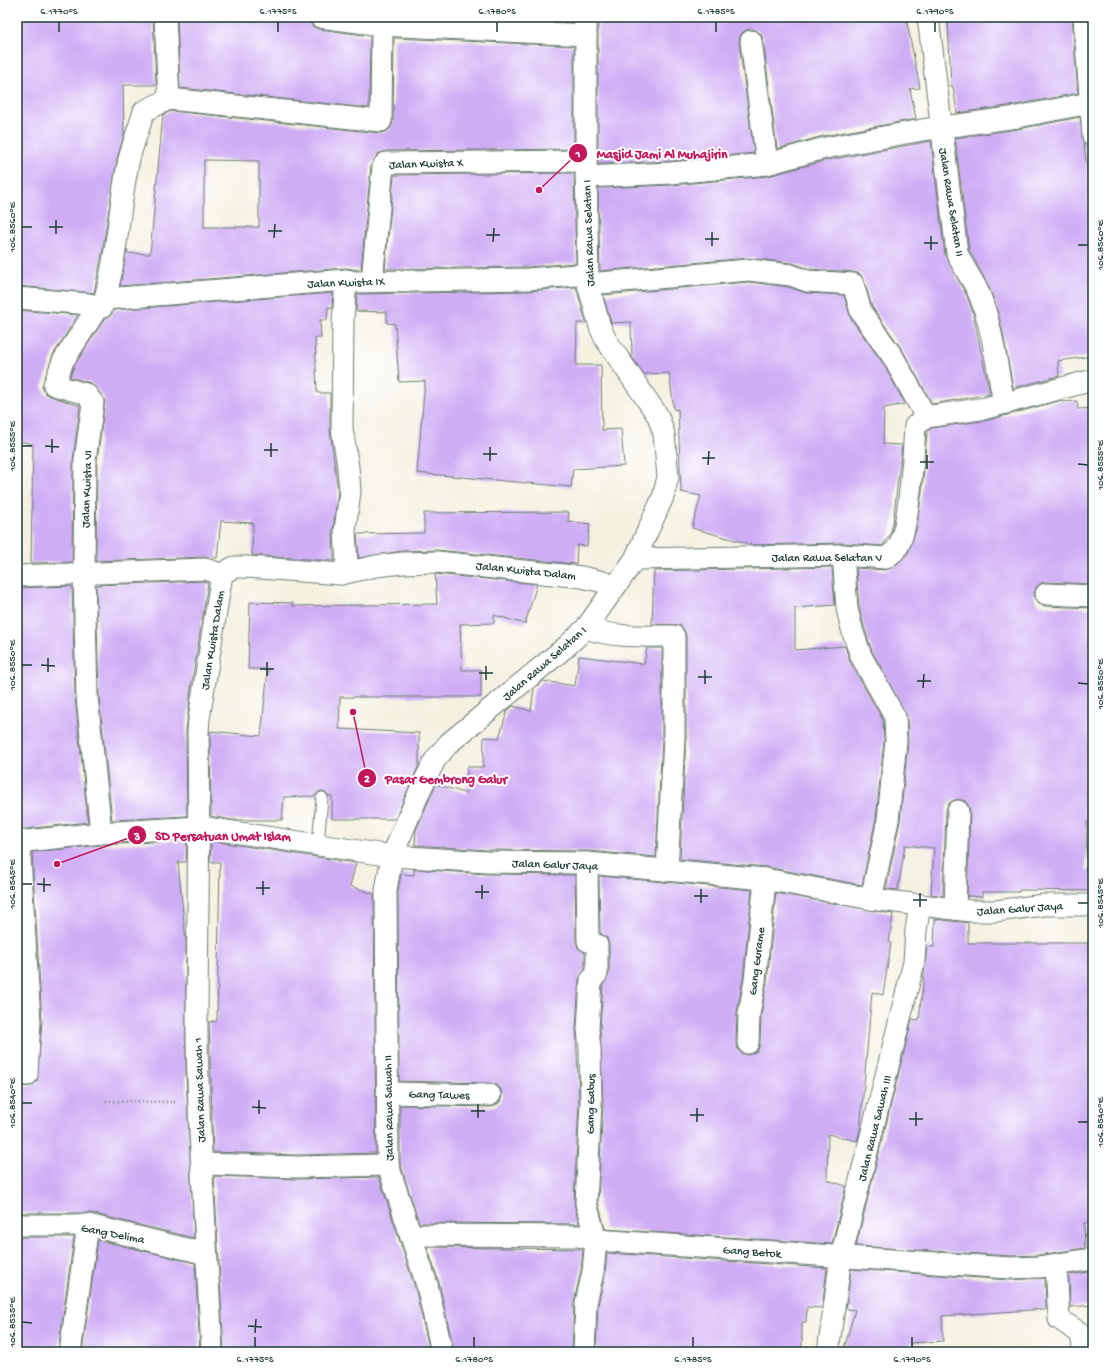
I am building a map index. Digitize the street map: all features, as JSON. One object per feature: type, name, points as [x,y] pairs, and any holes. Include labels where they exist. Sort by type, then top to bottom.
[{"type":"street","points":[[166,17],[169,99],[381,121],[382,25]]},
{"type":"street","points":[[320,17],[382,25],[586,26]]},
{"type":"street","name":"Jalan Rawa Selatan II","points":[[928,17],[940,127],[957,253],[963,268],[979,295],[985,313],[1004,404]]},
{"type":"street","points":[[1084,17],[1093,136]]},
{"type":"street","name":"Jalan Rawa Selatan I","points":[[392,856],[435,760],[449,743],[567,646],[586,628],[635,559],[663,497],[668,477],[664,434],[658,416],[606,340],[600,327],[588,279],[586,26]]},
{"type":"street","points":[[751,40],[768,164]]},
{"type":"street","name":"Jalan Kwista VI","points":[[101,833],[87,697],[84,573],[85,460],[93,403],[86,394],[54,385],[63,361],[101,303],[112,266],[127,167],[144,111],[169,99]]},
{"type":"street","points":[[586,169],[678,173],[768,164],[825,148],[940,127],[1017,118],[1090,103]]},
{"type":"street","name":"Jalan Kwista X","points":[[372,281],[383,166],[386,163],[586,169]]},
{"type":"street","name":"Jalan Kwista IX","points":[[17,298],[88,304],[346,280],[588,279],[749,270],[791,275],[807,281],[852,284],[855,288],[857,302],[861,312],[893,357],[926,417]]},
{"type":"street","points":[[341,574],[347,563],[345,531],[350,491],[342,428],[343,321],[346,280]]},
{"type":"street","points":[[926,417],[986,408],[1093,380]]},
{"type":"street","name":"Jalan Rawa Selatan V","points":[[635,559],[843,555],[886,558],[898,547],[902,534],[911,482],[915,426],[926,417]]},
{"type":"street","points":[[843,555],[847,609],[853,633],[865,662],[895,717],[896,741],[888,820],[871,899]]},
{"type":"street","name":"Jalan Kwista Dalam","points":[[200,827],[199,719],[222,574],[234,568],[247,567],[341,574],[376,566],[437,562],[582,577],[603,582],[615,587]]},
{"type":"street","points":[[17,576],[205,569],[222,574]]},
{"type":"street","points":[[1046,594],[1093,596]]},
{"type":"street","points":[[586,628],[597,632],[636,636],[674,636],[674,738],[667,871]]},
{"type":"street","points":[[956,909],[958,811]]},
{"type":"street","name":"Jalan Galur Jaya","points":[[18,842],[101,833],[200,827],[392,856],[487,862],[587,863],[765,879],[871,899],[971,911],[995,911],[1044,905],[1093,906]]},
{"type":"street","name":"Jalan Rawa Sawah 1","points":[[200,827],[198,1035],[202,1164],[212,1352]]},
{"type":"street","points":[[17,1075],[27,1075],[30,1022],[18,842]]},
{"type":"street","name":"Jalan Rawa Sawah II","points":[[392,856],[386,890],[388,1165],[427,1285],[442,1352]]},
{"type":"street","name":"Gang Gabus","points":[[584,1352],[586,1303],[593,1272],[596,1240],[586,1203],[591,1103],[588,1029],[591,980],[597,974],[597,945],[588,941],[587,863]]},
{"type":"street","name":"Gang Gurame","points":[[748,1043],[749,1014],[765,879]]},
{"type":"street","name":"Jalan Rawa Sawah III","points":[[828,1352],[841,1257],[911,976],[920,905]]},
{"type":"street","name":"Gang Tawes","points":[[387,1093],[490,1095]]},
{"type":"street","points":[[202,1164],[297,1167],[388,1165]]},
{"type":"street","name":"Gang Delima","points":[[17,1225],[88,1225],[207,1254]]},
{"type":"street","points":[[70,1352],[88,1225]]},
{"type":"street","name":"Gang Betok","points":[[410,1234],[579,1236],[596,1240],[1010,1268],[1056,1265],[1093,1259]]},
{"type":"street","points":[[1056,1265],[1059,1319],[1080,1333],[1083,1344],[1082,1352]]},
{"type":"lane","points":[[318,845],[322,798]]},
{"type":"path","points":[[106,1101],[200,1102]]},
{"type":"building","points":[[17,17],[153,17],[156,85],[123,85],[124,135],[117,159],[102,254],[94,293],[17,286]]},
{"type":"building","points":[[177,17],[258,21],[258,17],[305,20],[305,17],[308,17],[312,26],[318,29],[370,36],[369,108],[180,88]]},
{"type":"building","points":[[464,17],[574,17],[574,22]]},
{"type":"building","points":[[598,17],[906,17],[920,88],[910,89],[916,119],[823,136],[777,149],[763,39],[761,34],[756,30],[749,29],[743,32],[740,36],[739,43],[754,153],[670,161],[598,164]]},
{"type":"building","points":[[954,17],[1072,17],[1078,93],[1015,105],[957,113],[953,86],[951,86],[948,19],[954,19]]},
{"type":"building","points":[[394,38],[574,46],[574,149],[386,151],[378,154],[371,165],[361,270],[345,268],[120,286],[127,249],[128,253],[150,254],[163,115],[171,111],[380,133],[386,132],[391,128],[393,121]],"holes":[[[204,160],[259,161],[259,227],[204,227]]]},
{"type":"building","points":[[1080,117],[1093,210],[1093,356],[1058,361],[1059,376],[1013,388],[1003,333],[996,305],[988,285],[969,250],[955,138],[1019,129]]},
{"type":"building","points":[[931,141],[945,255],[967,296],[973,313],[990,394],[932,404],[903,351],[872,307],[864,280],[860,274],[854,272],[810,269],[792,263],[748,258],[600,271],[598,188],[672,185],[768,176],[828,160]]},
{"type":"building","points":[[574,173],[576,263],[527,267],[385,269],[394,175]]},
{"type":"building","points":[[749,282],[788,287],[806,293],[844,295],[851,319],[883,363],[905,404],[884,408],[883,444],[902,445],[893,523],[890,535],[882,546],[843,543],[753,545],[692,528],[701,496],[681,492],[678,409],[674,410],[669,373],[644,374],[632,357],[631,322],[611,323],[603,295]]},
{"type":"building","points":[[576,287],[586,323],[577,323],[576,365],[601,365],[602,430],[621,429],[624,466],[573,469],[571,487],[417,473],[425,381],[399,382],[395,324],[387,323],[387,312],[356,311],[357,294],[528,291]]},
{"type":"building","points":[[333,293],[332,308],[328,307],[327,320],[320,320],[321,338],[315,338],[317,393],[330,393],[330,430],[338,491],[333,530],[334,561],[252,555],[253,523],[221,521],[217,558],[205,557],[96,561],[97,461],[105,400],[90,383],[70,377],[74,366],[105,318],[110,316],[114,310]]},
{"type":"building","points":[[17,310],[78,315],[53,355],[42,387],[45,393],[50,396],[80,406],[73,460],[72,562],[31,563],[33,444],[17,441]]},
{"type":"building","points":[[1062,400],[1062,402],[1077,401],[1078,409],[1093,408],[1092,584],[1046,582],[1041,583],[1036,587],[1034,594],[1035,599],[1039,604],[1045,606],[1093,608],[1093,822],[1087,822],[1086,870],[1093,870],[1093,891],[1019,890],[1019,892],[982,892],[982,897],[968,896],[967,898],[970,811],[965,801],[958,799],[948,804],[946,811],[943,896],[931,894],[934,848],[905,845],[898,890],[886,889],[900,821],[908,742],[907,716],[872,651],[859,607],[856,568],[886,570],[895,566],[908,553],[917,527],[922,491],[927,432],[931,428],[989,420]]},
{"type":"building","points":[[569,512],[568,521],[590,524],[587,546],[577,545],[576,564],[437,550],[402,551],[359,558],[357,534],[424,533],[424,513]]},
{"type":"building","points":[[832,567],[835,605],[795,608],[795,650],[845,646],[850,662],[883,720],[884,741],[876,818],[862,885],[766,867],[680,859],[686,738],[686,636],[680,625],[652,624],[654,571]]},
{"type":"building","points":[[435,574],[537,584],[525,624],[494,615],[494,623],[460,624],[462,670],[481,670],[481,697],[340,697],[339,729],[419,733],[419,765],[395,819],[332,819],[332,796],[329,796],[322,791],[315,796],[284,797],[282,820],[231,820],[211,816],[210,731],[261,736],[268,669],[248,669],[250,602],[293,603],[292,606],[437,604]]},
{"type":"building","points":[[203,581],[208,583],[191,689],[186,731],[187,816],[112,820],[99,696],[96,585]]},
{"type":"building","points":[[72,586],[75,698],[88,822],[17,830],[17,588]]},
{"type":"building","points":[[647,648],[662,648],[662,738],[656,857],[588,851],[487,850],[415,845],[416,830],[436,784],[467,794],[467,767],[483,767],[484,737],[499,738],[507,711],[513,706],[531,711],[534,688],[543,681],[575,686],[579,656],[644,664]]},
{"type":"building","points":[[187,840],[186,862],[178,862],[186,943],[186,1074],[194,1238],[90,1213],[17,1213],[17,1087],[32,1086],[37,1081],[42,1022],[32,852],[102,845]]},
{"type":"building","points":[[211,841],[356,863],[350,886],[374,894],[376,1153],[297,1155],[213,1152],[209,1022],[217,1021],[220,862],[210,862]]},
{"type":"building","points":[[414,869],[486,874],[575,875],[576,941],[578,948],[585,953],[585,969],[579,979],[576,1028],[579,1103],[574,1202],[579,1224],[419,1223],[400,1163],[400,1105],[490,1107],[495,1106],[500,1102],[502,1095],[501,1090],[497,1085],[490,1083],[399,1081],[398,891],[401,874],[414,875]]},
{"type":"building","points":[[599,876],[752,890],[743,979],[737,1013],[736,1043],[741,1053],[747,1055],[758,1050],[760,1044],[761,1015],[767,982],[776,893],[893,914],[889,942],[891,943],[883,995],[872,992],[860,1130],[857,1141],[828,1134],[827,1180],[846,1186],[832,1244],[605,1229],[598,1202],[603,1103],[600,1029],[603,985],[609,974],[609,945],[607,938],[600,933]]},
{"type":"building","points":[[935,919],[968,923],[968,943],[1093,943],[1093,1223],[1084,1223],[1085,1248],[1038,1255],[1010,1256],[856,1246],[912,1019],[919,1020],[927,947],[934,947]]},
{"type":"building","points":[[214,1176],[297,1179],[379,1177],[415,1288],[430,1352],[224,1352]]},
{"type":"building","points":[[17,1237],[74,1237],[58,1352],[17,1352]]},
{"type":"building","points":[[98,1240],[195,1263],[200,1352],[82,1352]]},
{"type":"building","points":[[427,1247],[583,1249],[581,1270],[574,1302],[572,1352],[454,1352],[439,1282]]},
{"type":"building","points":[[607,1253],[827,1268],[822,1308],[807,1307],[806,1322],[802,1322],[802,1352],[596,1352],[598,1305],[605,1275]]},
{"type":"building","points":[[851,1269],[1009,1280],[1045,1278],[1046,1309],[942,1316],[943,1341],[910,1343],[910,1352],[843,1352],[855,1310],[846,1309]]},
{"type":"building","points":[[1093,1271],[1093,1305],[1070,1307],[1069,1275]]},
{"type":"place","name":"Masjid Jami Al Muhajirin","points":[[539,190]]},
{"type":"place","name":"Pasar Gembrong Galur","points":[[353,712]]},
{"type":"place","name":"SD Persatuan Umat Islam","points":[[57,864]]}]
